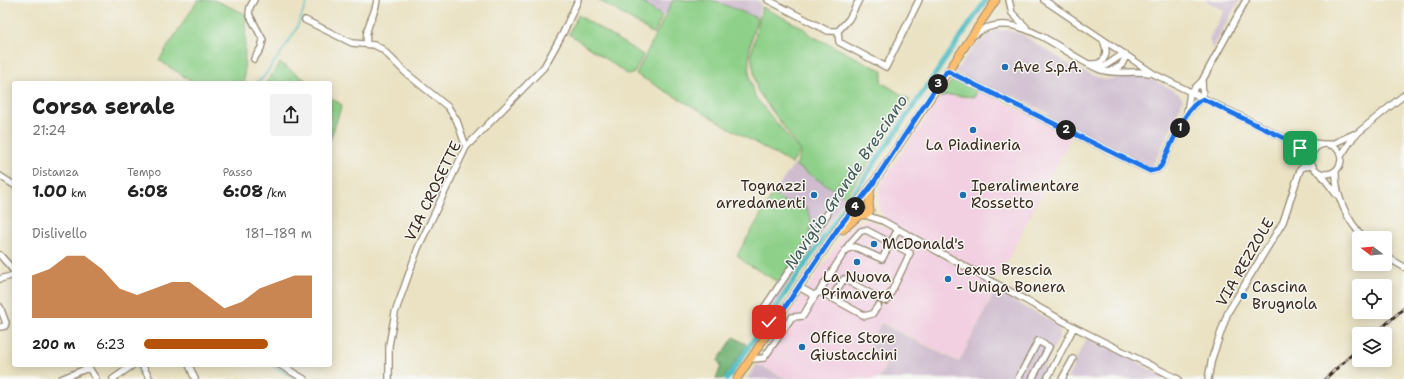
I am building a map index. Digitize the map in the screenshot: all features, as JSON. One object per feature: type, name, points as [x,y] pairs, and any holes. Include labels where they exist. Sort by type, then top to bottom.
[{"type":"main road","points":[[737,379],[771,324],[872,185],[996,0]]},
{"type":"main road","points":[[819,258],[848,224],[870,211],[872,185]]},
{"type":"main road","points":[[857,204],[865,200],[870,205]]},
{"type":"main road","points":[[857,204],[857,212],[863,215]]},
{"type":"street","points":[[254,0],[250,7],[249,14],[263,40],[261,48],[254,59]]},
{"type":"street","points":[[367,44],[366,29],[376,10],[377,0]]},
{"type":"street","name":"VIA CROSETTE","points":[[389,379],[389,345],[395,313],[418,248],[466,147],[544,67],[563,33],[578,0]]},
{"type":"street","points":[[768,0],[828,31],[838,31],[849,19],[859,0]]},
{"type":"street","points":[[838,31],[839,42],[886,67],[919,0]]},
{"type":"street","points":[[1008,0],[1015,17],[1029,30]]},
{"type":"street","points":[[1044,0],[1154,74],[1288,140],[1300,148],[1310,160],[1312,166],[1321,174],[1339,197],[1348,217],[1359,231]]},
{"type":"street","points":[[1187,114],[1190,93],[1202,81],[1246,0]]},
{"type":"street","points":[[305,20],[352,43],[367,44],[382,49],[406,73],[448,107],[457,121],[466,147]]},
{"type":"street","points":[[969,39],[986,28],[1000,24],[1014,25],[1029,30],[1094,67],[1102,70],[1154,74]]},
{"type":"street","points":[[1088,63],[1097,64],[1104,58],[1107,50],[1103,40]]},
{"type":"street","points":[[1094,67],[1105,66],[1117,57],[1125,55]]},
{"type":"street","points":[[1110,71],[1121,66],[1125,55]]},
{"type":"street","points":[[947,71],[1150,171],[1158,169],[1161,166],[1187,114],[1194,104],[1203,99]]},
{"type":"street","points":[[1202,81],[1203,99]]},
{"type":"street","points":[[1339,197],[1336,171],[1340,164],[1341,156],[1349,142],[1360,131],[1404,95]]},
{"type":"street","points":[[1288,140],[1330,144],[1360,131]]},
{"type":"street","points":[[1310,160],[1312,152],[1322,144]]},
{"type":"street","points":[[1330,144],[1337,149],[1341,156]]},
{"type":"street","name":"VIA REZZOLE","points":[[1208,379],[1212,358],[1228,312],[1283,222],[1300,170],[1303,167],[1312,166]]},
{"type":"street","points":[[1321,174],[1329,174],[1336,171]]},
{"type":"street","points":[[0,176],[12,184]]},
{"type":"street","points":[[870,205],[883,221],[897,231],[1074,327],[1178,379]]},
{"type":"street","points":[[771,324],[762,317],[760,312],[828,213]]},
{"type":"street","points":[[863,215],[883,221]]},
{"type":"street","points":[[750,359],[764,358],[792,317],[803,316],[847,249],[861,231],[864,230],[909,252],[911,255],[888,300],[884,301],[844,279],[832,298]]},
{"type":"street","points":[[847,249],[855,247],[881,259],[883,258],[897,231]]},
{"type":"street","points":[[855,238],[855,247]]},
{"type":"street","points":[[0,255],[12,269]]},
{"type":"street","points":[[1392,260],[1404,267]]},
{"type":"street","points":[[0,279],[12,276]]},
{"type":"street","points":[[799,287],[832,298],[865,316],[872,314],[878,306]]},
{"type":"street","points":[[0,307],[6,323],[5,326],[0,327]]},
{"type":"street","points":[[1047,379],[1074,327]]},
{"type":"street","points":[[1018,379],[1038,341],[1049,347],[1032,379]]},
{"type":"street","points":[[1062,379],[1073,358]]},
{"type":"street","points":[[61,379],[85,367]]},
{"type":"street","points":[[88,367],[96,379]]},
{"type":"street","points":[[113,379],[130,367]]},
{"type":"street","points":[[143,367],[150,379]]},
{"type":"street","points":[[190,367],[195,379]]},
{"type":"street","points":[[283,367],[304,379]]},
{"type":"shaded area","points":[[638,0],[673,0],[665,17]]},
{"type":"shaded area","points":[[713,0],[756,0],[761,3],[757,18]]},
{"type":"shaded area","points":[[1205,0],[1239,0],[1212,50],[1209,39],[1224,11]]},
{"type":"shaded area","points":[[995,30],[1008,30],[1021,34],[1075,68],[1105,80],[1133,75],[1142,75],[1178,93],[1183,99],[1176,118],[1154,163],[1150,166],[1145,165],[1048,117],[1048,113],[1014,96],[1010,99],[955,72],[976,44]]},
{"type":"shaded area","points":[[977,89],[1072,135],[998,279],[902,230],[886,220],[880,210],[879,202],[879,192],[882,182],[940,98],[947,95],[972,98],[976,97]]},
{"type":"shaded area","points":[[794,164],[846,197],[762,323],[753,317],[778,282],[787,203],[773,194]]},
{"type":"shaded area","points":[[870,220],[997,286],[959,361],[881,322],[869,346],[889,357],[878,379],[788,379],[757,363],[847,230],[853,224]]},
{"type":"shaded area","points":[[995,291],[1057,324],[1060,332],[1057,342],[1038,379],[879,379],[890,357],[869,347],[881,323],[959,362]]},
{"type":"shaded area","points":[[1087,338],[1125,354],[1150,370],[1169,379],[1067,379]]},
{"type":"shaded area","points":[[757,364],[787,379],[747,379]]},
{"type":"green space","points":[[198,0],[214,0],[246,14],[244,81],[191,81],[159,60]]},
{"type":"green space","points":[[599,0],[638,0],[662,16],[654,34]]},
{"type":"green space","points":[[673,0],[713,0],[757,18],[749,58],[752,88],[756,98],[800,151],[792,164],[636,74]]},
{"type":"green space","points":[[762,7],[804,28],[810,35],[883,71],[881,82],[910,100],[846,197],[796,166],[801,151],[757,90],[751,55]]},
{"type":"green space","points":[[578,15],[643,55],[634,73],[629,75],[569,34]]},
{"type":"green space","points":[[280,63],[307,81],[267,81]]},
{"type":"green space","points":[[954,77],[977,89],[975,97],[947,95],[940,98]]},
{"type":"green space","points":[[332,98],[342,105],[332,134]]},
{"type":"green space","points":[[773,194],[787,203],[794,201],[801,204],[809,213],[811,222],[810,233],[799,255],[778,282],[746,263],[737,255]]},
{"type":"green space","points":[[734,337],[747,345],[723,379],[716,379],[721,366],[718,360]]},
{"type":"waterway","points":[[258,81],[263,78],[295,32],[308,0]]},
{"type":"waterway","name":"Naviglio Grande Bresciano","points":[[727,379],[986,0]]},
{"type":"waterway","points":[[275,367],[295,379]]},
{"type":"waterway","points":[[137,368],[143,379]]},
{"type":"railway","points":[[1383,327],[1404,308]]},
{"type":"railway","points":[[1325,379],[1352,354]]},
{"type":"place","name":"Ave S.p.A.","points":[[1005,67]]},
{"type":"place","name":"La Piadineria","points":[[973,130]]},
{"type":"place","name":"Tognazzi arredamenti","points":[[814,195]]},
{"type":"place","name":"Iperalimentare Rossetto","points":[[963,195]]},
{"type":"place","name":"McDonald's","points":[[874,244]]},
{"type":"place","name":"La Nuova Primavera","points":[[857,262]]},
{"type":"place","name":"Lexus Brescia - Uniqa Bonera","points":[[948,279]]},
{"type":"place","name":"Cascina Brugnola","points":[[1244,296]]},
{"type":"place","name":"Office Store Giustacchini","points":[[802,347]]},
{"type":"route","points":[[769,322],[773,325],[839,227],[872,185],[947,71],[1150,171],[1158,169],[1161,166],[1187,114],[1194,104],[1203,99],[1288,140],[1300,148]]}]
